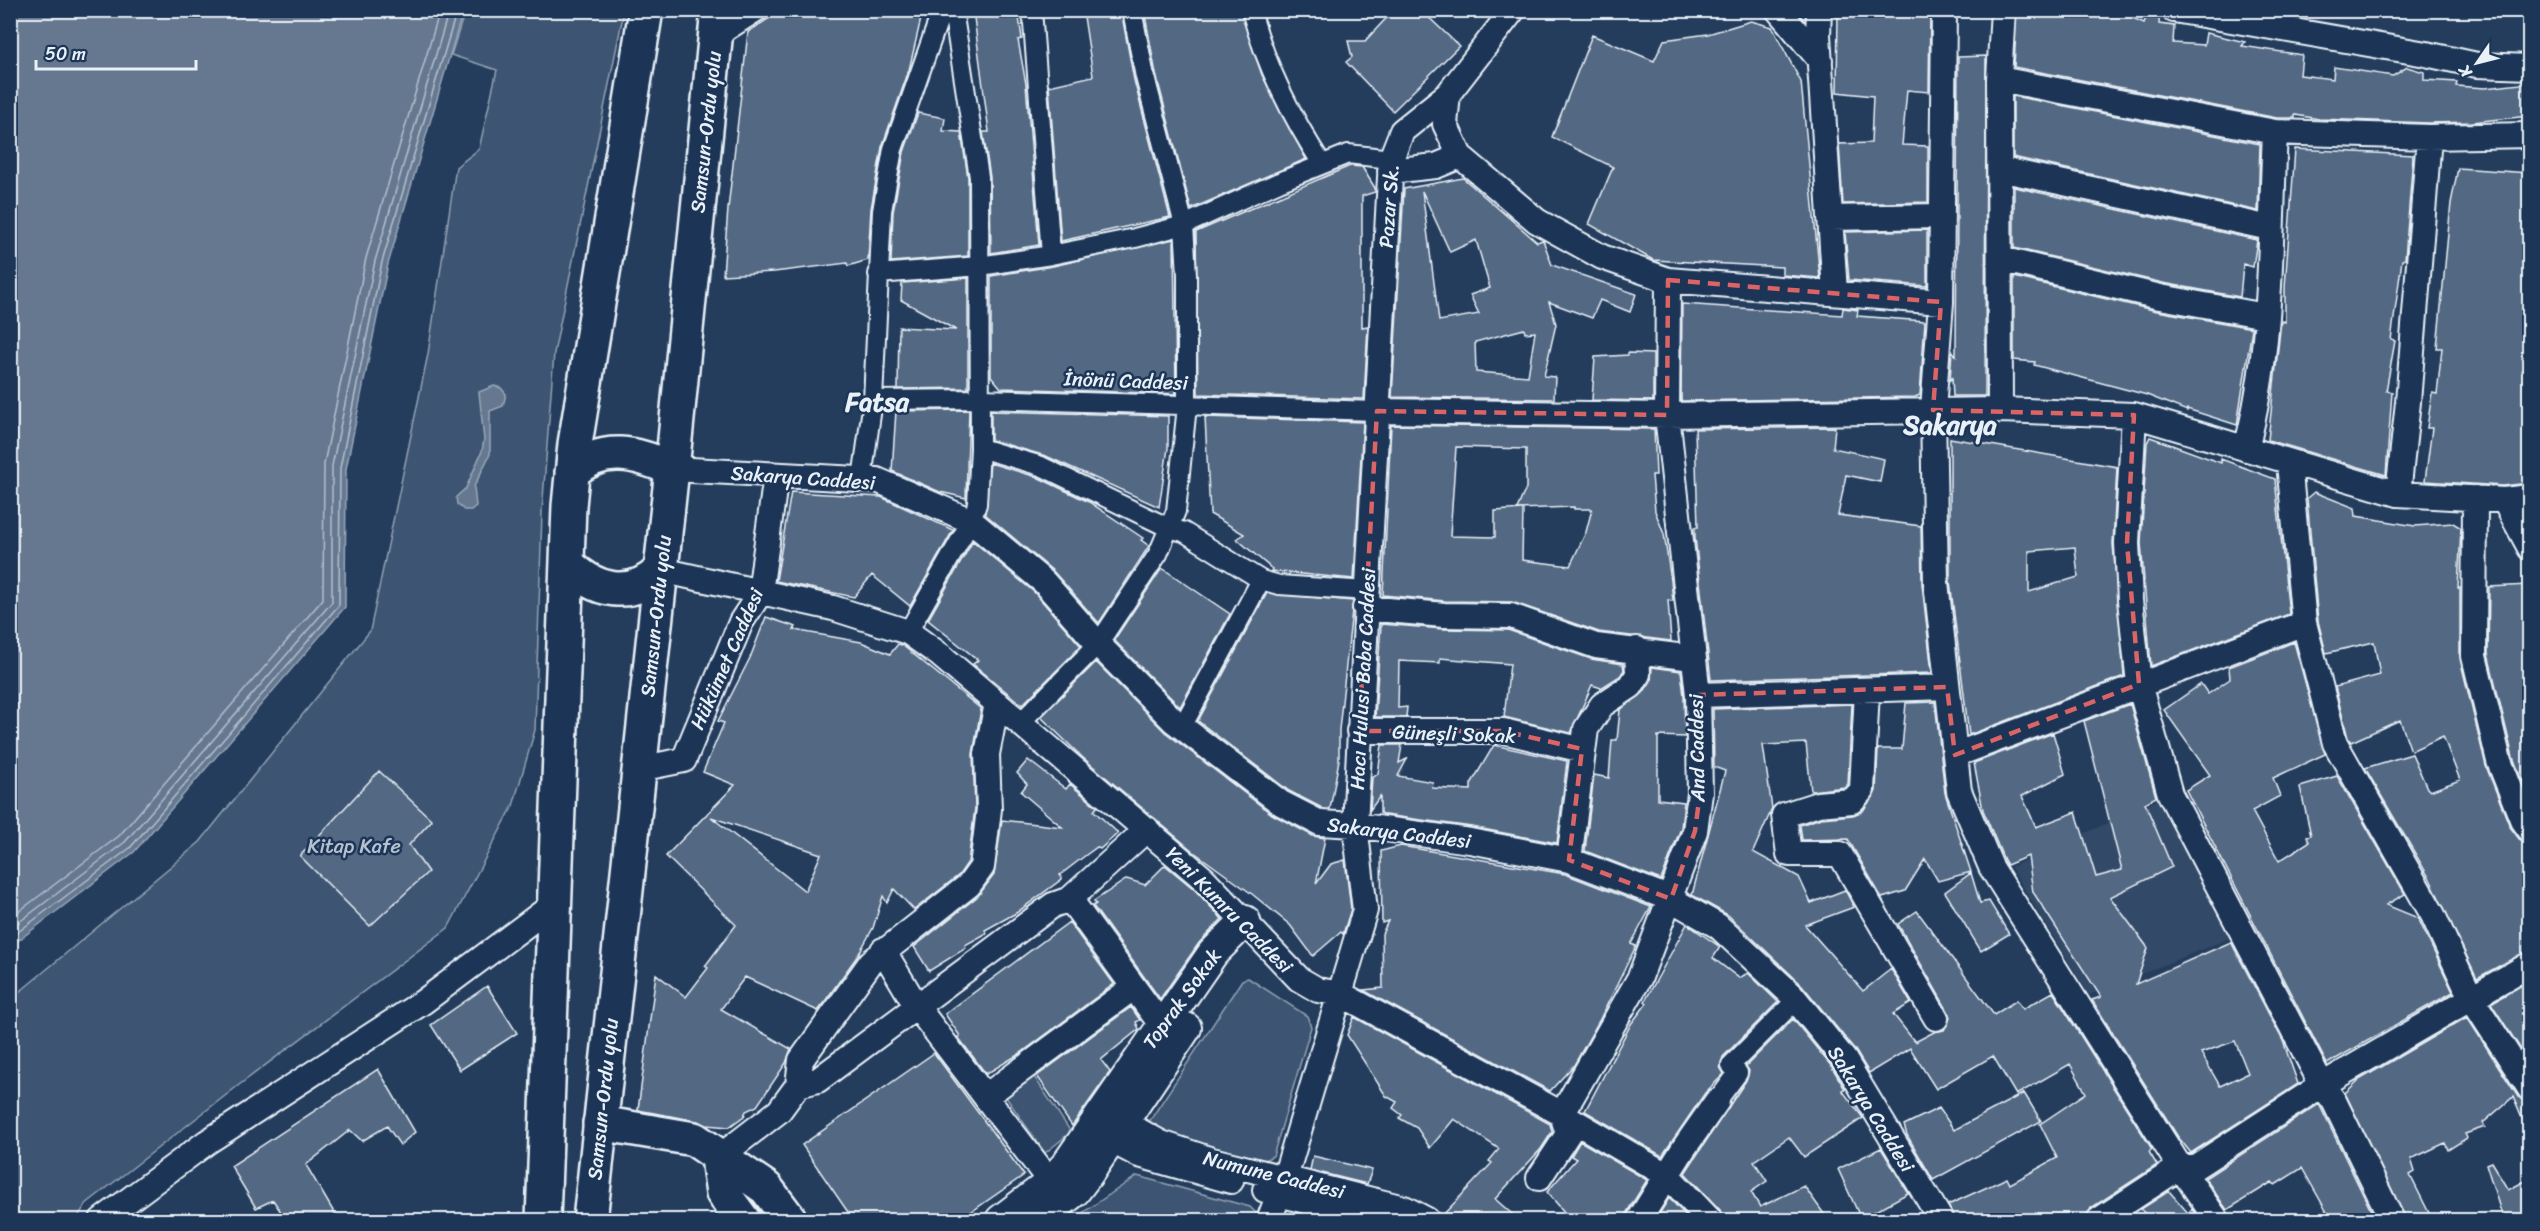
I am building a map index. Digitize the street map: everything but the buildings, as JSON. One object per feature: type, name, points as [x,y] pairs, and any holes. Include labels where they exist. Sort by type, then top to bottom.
[{"type":"main road","points":[[543,1221],[572,472],[646,10]]},
{"type":"main road","name":"Samsun-Ordu yolu","points":[[590,1221],[672,469],[716,25]]},
{"type":"main road","points":[[572,472],[592,458],[623,454],[652,460],[672,469]]},
{"type":"main road","points":[[567,563],[580,577],[594,586],[613,589],[633,587],[654,577],[661,570]]},
{"type":"main road","points":[[600,1123],[694,1139],[718,1158],[766,1188],[790,1221]]},
{"type":"main road","points":[[718,1158],[723,1193],[743,1221]]},
{"type":"street","points":[[716,25],[760,10]]},
{"type":"street","points":[[862,479],[873,400],[882,211],[892,149],[942,10]]},
{"type":"street","points":[[908,632],[971,521],[977,504],[981,399],[979,177],[953,10]]},
{"type":"street","points":[[1032,10],[1051,255]]},
{"type":"street","points":[[1021,722],[1098,644],[1158,554],[1176,511],[1187,406],[1187,275],[1184,225],[1145,77],[1132,10]]},
{"type":"street","points":[[1251,10],[1262,52],[1290,113],[1322,164]]},
{"type":"street","name":"Pazar Sk.","points":[[1377,411],[1390,165],[1402,131],[1448,97],[1513,10]]},
{"type":"street","points":[[1519,10],[1448,97],[1445,124],[1460,156],[1537,221],[1602,257],[1668,280],[1941,302]]},
{"type":"street","points":[[1778,10],[1820,60]]},
{"type":"street","points":[[1819,10],[1820,60],[1835,292]]},
{"type":"street","points":[[1944,10],[1941,302],[1934,410],[1936,582],[1959,791],[1991,867],[2180,1167],[2217,1221]]},
{"type":"street","points":[[2000,410],[1999,79],[2003,10]]},
{"type":"street","points":[[2174,10],[2477,65],[2529,67]]},
{"type":"street","points":[[1999,79],[2275,132],[2429,137],[2529,135]]},
{"type":"street","points":[[2246,449],[2252,428],[2266,316],[2275,132]]},
{"type":"street","points":[[2398,495],[2408,402],[2429,137]]},
{"type":"street","points":[[878,274],[980,266],[1051,255],[1184,225],[1348,154],[1390,165],[1436,166],[1460,156]]},
{"type":"street","points":[[2000,169],[2270,228]]},
{"type":"street","points":[[1830,218],[1941,216]]},
{"type":"street","points":[[2000,259],[2160,297],[2266,316]]},
{"type":"street","name":"And Caddesi","points":[[1562,1114],[1640,977],[1695,831],[1701,793],[1698,695],[1667,415],[1668,280]]},
{"type":"street","name":"İnönü Caddesi","points":[[873,400],[981,399],[1377,411]]},
{"type":"street","points":[[1377,411],[1667,415],[2000,410],[2134,415],[2398,495],[2504,500],[2529,497]]},
{"type":"street","name":"Hacı Hulusi Baba Caddesi","points":[[1269,1221],[1282,1186],[1365,910],[1355,825],[1366,599],[1374,507],[1377,411]]},
{"type":"street","points":[[2134,415],[2127,543],[2139,684],[2170,794],[2322,1085],[2334,1101],[2392,1221]]},
{"type":"street","points":[[980,448],[1041,466],[1169,528],[1184,532],[1261,580],[1444,615],[1511,616],[1596,646],[1637,649],[1693,658]]},
{"type":"street","points":[[2289,463],[2304,623],[2335,743],[2433,915],[2470,996],[2529,1089]]},
{"type":"street","name":"Sakarya Caddesi","points":[[672,469],[877,480],[971,521],[1044,582],[1098,644],[1182,727],[1281,803],[1320,824],[1355,825],[1470,841],[1569,860],[1671,899],[1718,926],[1796,1000],[1844,1059],[1941,1221]]},
{"type":"street","name":"Hükümet Caddesi","points":[[639,769],[684,760],[741,622],[760,592],[776,475]]},
{"type":"street","points":[[2475,498],[2474,656],[2499,761],[2522,819],[2529,830]]},
{"type":"street","points":[[2504,500],[2529,548]]},
{"type":"street","name":"Yeni Kumru Caddesi","points":[[661,570],[833,608],[908,632],[940,655],[1021,722],[1204,879],[1299,979],[1318,990],[1341,994],[1562,1114],[1668,1176],[1710,1221]]},
{"type":"street","points":[[1182,727],[1261,580]]},
{"type":"street","points":[[1955,755],[2304,623]]},
{"type":"street","points":[[1569,860],[1586,729],[1602,705],[1623,693],[1638,674],[1637,649]]},
{"type":"street","points":[[1698,695],[1947,687]]},
{"type":"street","points":[[1868,690],[1862,790],[1852,801],[1818,804],[1784,815],[1789,854],[1840,854],[1936,1018]]},
{"type":"street","points":[[718,1158],[779,1111],[798,1085],[801,1060],[871,962],[883,950],[969,885],[982,867],[989,809],[987,754],[997,703]]},
{"type":"street","name":"Güneşli Sokak","points":[[1359,731],[1503,731],[1583,750]]},
{"type":"street","points":[[798,1085],[818,1080],[1053,905],[1070,899],[1147,830]]},
{"type":"street","points":[[1070,899],[1162,1026]]},
{"type":"street","points":[[102,1221],[207,1142],[423,1002],[554,904]]},
{"type":"street","name":"Toprak Sokak","points":[[1107,1126],[1162,1026],[1213,952],[1245,921]]},
{"type":"street","name":"Toprak Sokak","points":[[1038,1221],[1057,1191],[1067,1164],[1107,1126],[1229,962],[1245,921]]},
{"type":"street","points":[[883,950],[917,1007],[1057,1191]]},
{"type":"street","points":[[2099,1221],[2180,1167],[2195,1167],[2322,1085],[2470,996],[2529,964]]},
{"type":"street","points":[[986,1096],[1134,987]]},
{"type":"street","points":[[1639,1221],[1684,1148],[1736,1078],[1737,1072],[1731,1065],[1796,1000]]},
{"type":"street","points":[[1539,1178],[1568,1134],[1562,1114]]},
{"type":"street","name":"Numune Caddesi","points":[[1107,1126],[1169,1166],[1404,1208],[1427,1221]]},
{"type":"street","name":"Numune Caddesi","points":[[1282,1186],[1375,1221]]},
{"type":"street","name":"Toprak Sokak","points":[[1001,1221],[1057,1191]]},
{"type":"highlighted area","points":[[1668,280],[1941,302],[1933,410],[2134,415],[2127,543],[2139,684],[1955,755],[1947,687],[1698,695],[1700,793],[1695,831],[1671,899],[1569,860],[1582,749],[1503,731],[1359,731],[1377,411],[1667,415]]},
{"type":"shaded area","points":[[2160,799],[2230,938],[2089,995],[2011,867]]},
{"type":"green space","name":"Kitap Kafe","points":[[465,11],[624,11],[554,353],[542,512],[535,730],[513,806],[448,928],[239,1085],[86,1204],[76,1220],[11,1220],[11,999],[200,842],[370,631],[428,354],[456,167],[479,149],[497,70],[451,55]]},
{"type":"green space","points":[[1248,978],[1307,1016],[1311,1027],[1273,1156],[1260,1162],[1158,1132],[1147,1125],[1242,980]]},
{"type":"green space","points":[[1031,1072],[1071,1132],[1045,1153],[1003,1093]]},
{"type":"green space","points":[[1137,1176],[1250,1207],[1256,1213],[1254,1220],[1072,1220]]},
{"type":"water","points":[[11,10],[463,11],[388,264],[346,469],[345,607],[134,852],[11,946]]},
{"type":"water","points":[[494,386],[501,388],[506,394],[503,406],[490,411],[490,454],[474,487],[476,506],[471,510],[464,510],[457,504],[456,497],[466,488],[482,451],[484,440],[479,392]]},
{"type":"district","name":"Fatsa","points":[[877,402]]},
{"type":"district","name":"Sakarya","points":[[1950,425]]}]
